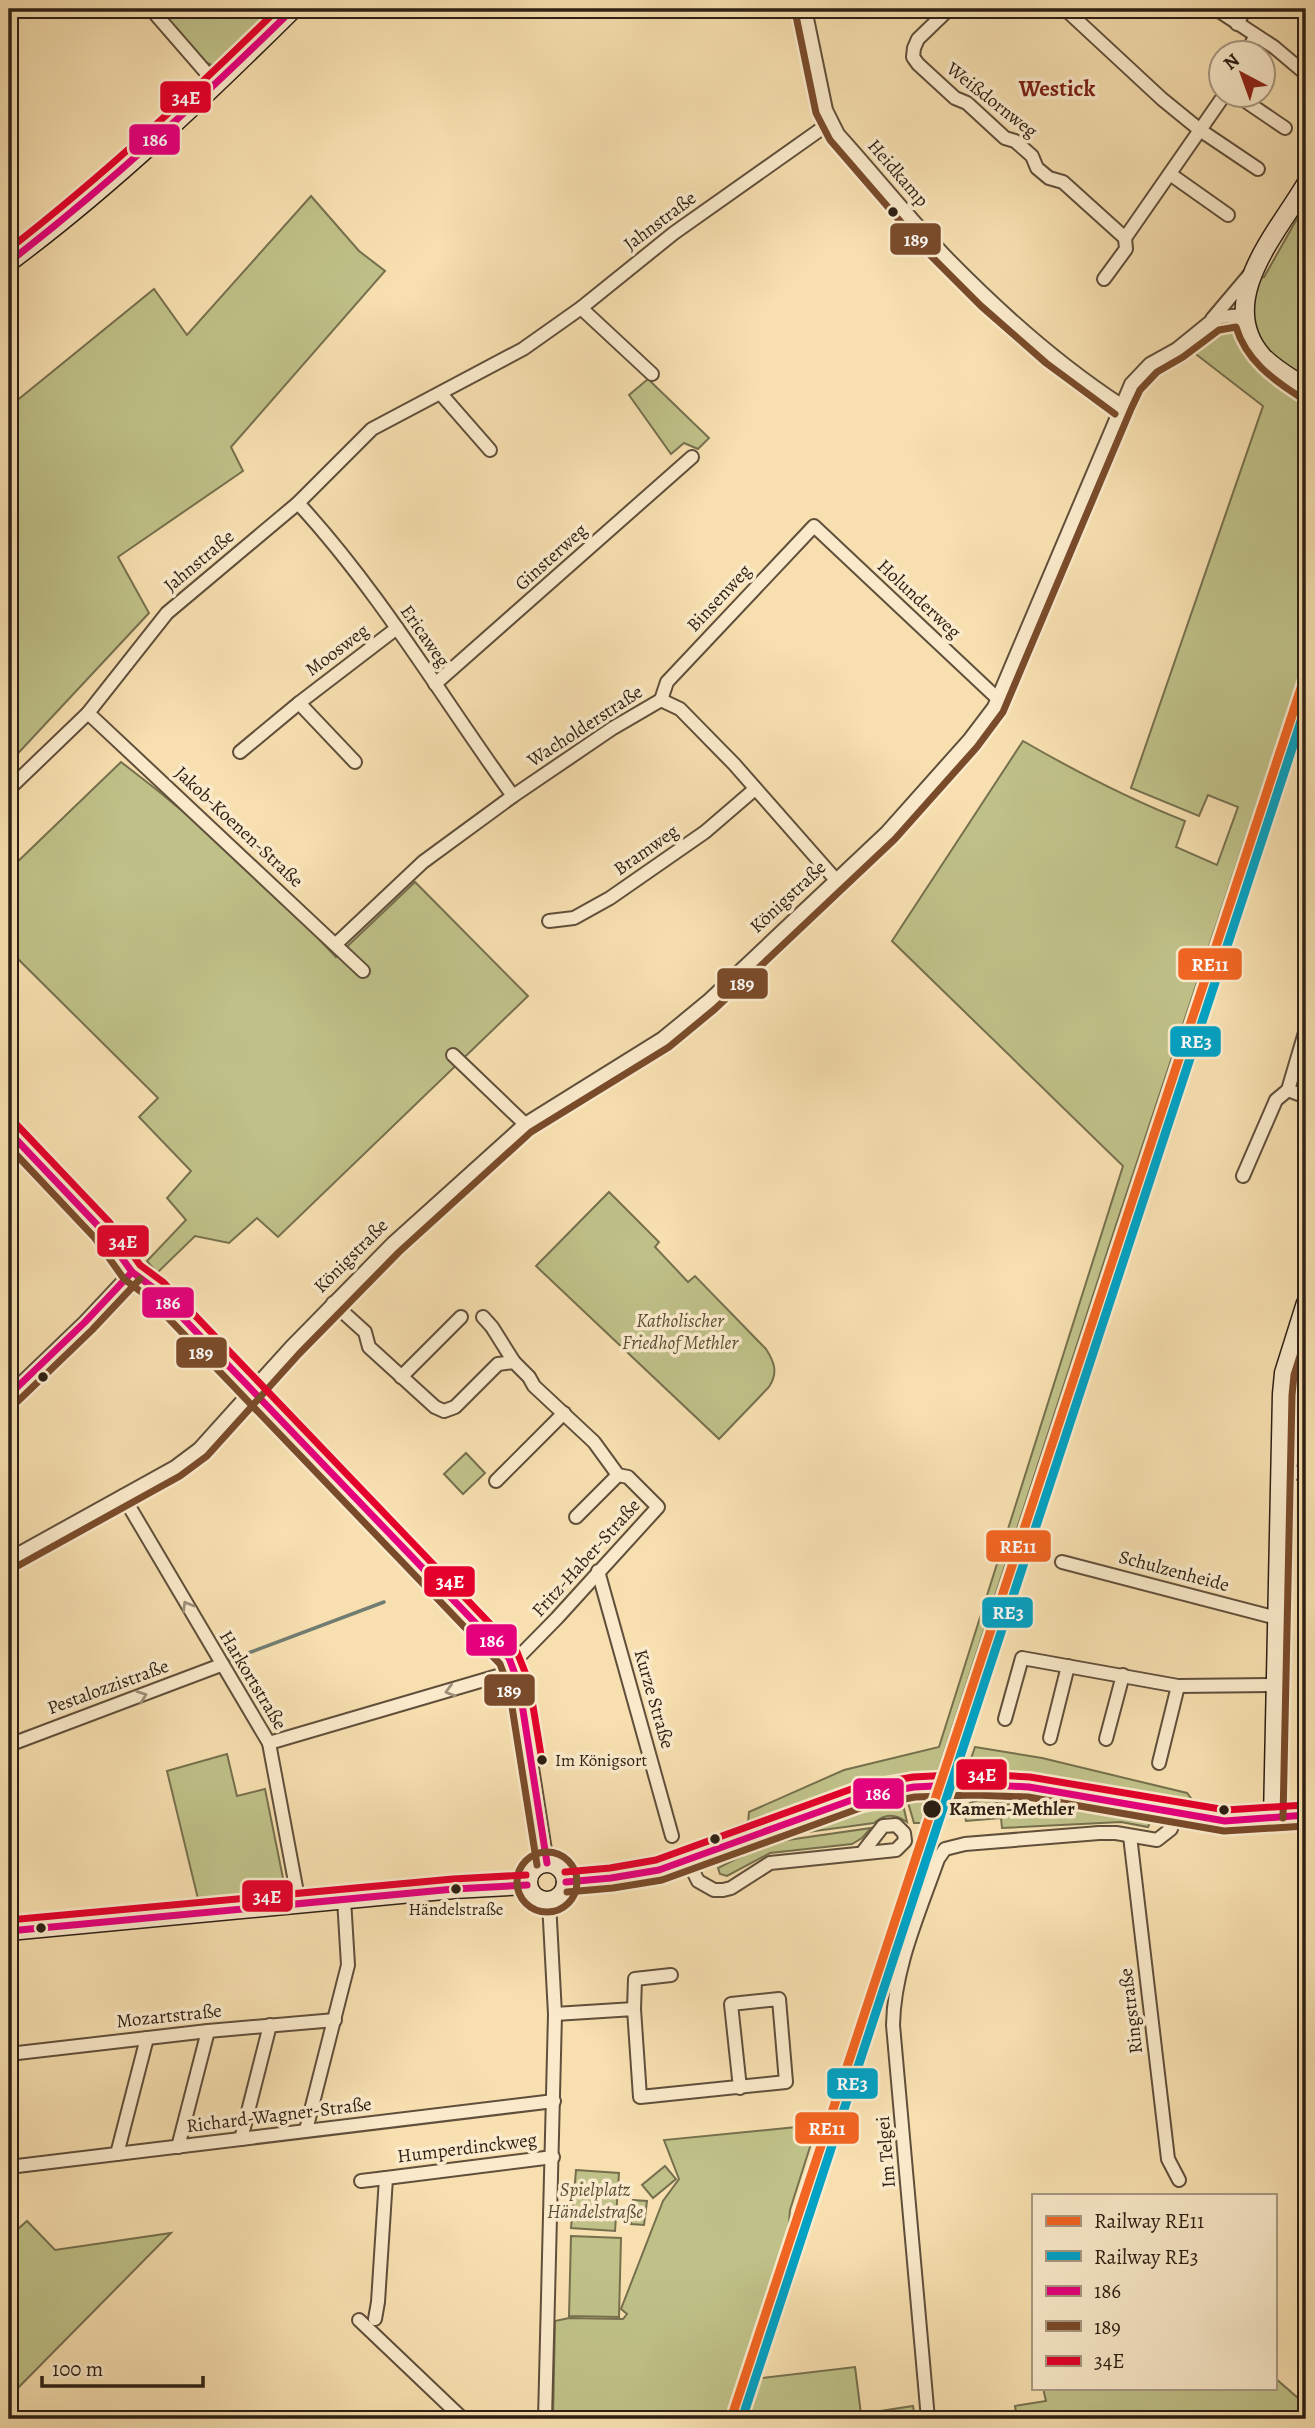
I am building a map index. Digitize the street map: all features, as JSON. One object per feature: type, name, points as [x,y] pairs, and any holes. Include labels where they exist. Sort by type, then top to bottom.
[{"type":"main road","points":[[9,262],[94,195],[217,85],[293,9]]},
{"type":"main road","name":"Königstraße","points":[[1244,315],[1247,289],[1254,269],[1306,184]]},
{"type":"main road","points":[[1244,315],[1260,354],[1273,366],[1306,387]]},
{"type":"main road","points":[[1273,1818],[1279,1474],[1284,1373],[1306,1303]]},
{"type":"main road","points":[[566,1882],[638,1874],[688,1861],[860,1797],[914,1787],[974,1784],[1042,1789],[1225,1821],[1306,1815]]},
{"type":"main road","points":[[547,1863],[558,1867],[566,1882],[563,1893],[549,1902],[537,1900],[527,1885],[534,1867],[547,1863]]},
{"type":"main road","points":[[9,1931],[344,1899],[527,1885]]},
{"type":"street","points":[[151,9],[217,85]]},
{"type":"street","name":"Heidkamp","points":[[805,9],[826,110],[838,134],[957,268],[1010,318],[1082,378],[1121,405]]},
{"type":"street","name":"Weißdornweg","points":[[949,9],[918,39],[914,57],[918,64],[1005,138],[1015,141],[1032,156],[1037,167],[1049,178],[1063,182],[1125,238]]},
{"type":"street","points":[[1065,9],[1132,74],[1200,130],[1258,169]]},
{"type":"street","points":[[1216,9],[1274,47],[1306,74]]},
{"type":"street","points":[[1237,24],[1245,9]]},
{"type":"street","points":[[1104,279],[1126,249],[1125,238],[1215,108]]},
{"type":"street","points":[[1255,108],[1284,128]]},
{"type":"street","name":"Jahnstraße","points":[[9,789],[88,713],[167,613],[298,503],[372,429],[523,349],[581,308],[674,233],[831,122]]},
{"type":"street","points":[[1170,174],[1228,215]]},
{"type":"street","name":"Königstraße","points":[[9,1559],[175,1467],[199,1449],[333,1303],[429,1210],[525,1124],[675,1029],[887,832],[988,718],[1121,405],[1140,372],[1178,349],[1209,323],[1254,269]]},
{"type":"street","points":[[581,308],[652,374]]},
{"type":"street","name":"Königstraße","points":[[1209,323],[1221,317],[1244,315]]},
{"type":"street","points":[[441,394],[490,450]]},
{"type":"street","name":"Ginsterweg","points":[[435,684],[691,457]]},
{"type":"street","name":"Ericaweg","points":[[298,503],[335,543],[513,796]]},
{"type":"street","name":"Holunderweg","points":[[814,526],[998,699]]},
{"type":"street","name":"Binsenweg","points":[[661,700],[667,682],[814,526]]},
{"type":"street","name":"Moosweg","points":[[240,752],[397,628]]},
{"type":"street","name":"Wacholderstraße","points":[[336,944],[423,862],[513,796],[613,728],[661,700],[680,709],[836,880]]},
{"type":"street","name":"Moosweg","points":[[299,703],[355,762]]},
{"type":"street","name":"Jakob-Koenen-Straße","points":[[88,713],[363,971]]},
{"type":"street","name":"Bramweg","points":[[549,921],[574,918],[610,898],[697,838],[755,789]]},
{"type":"street","points":[[1244,1176],[1276,1100],[1288,1090],[1306,1029]]},
{"type":"street","points":[[453,1055],[525,1124]]},
{"type":"street","points":[[1288,1090],[1306,1097]]},
{"type":"street","points":[[9,1132],[102,1230],[132,1272],[155,1289],[499,1646],[513,1665],[519,1685],[547,1863]]},
{"type":"street","points":[[9,1395],[85,1322],[132,1272]]},
{"type":"street","points":[[333,1303],[365,1332],[369,1347],[435,1407],[444,1411],[455,1407],[498,1364],[514,1362]]},
{"type":"street","points":[[401,1377],[461,1317]]},
{"type":"street","points":[[483,1317],[534,1386],[594,1442],[618,1475],[576,1517]]},
{"type":"street","points":[[496,1481],[564,1413]]},
{"type":"street","points":[[1279,1474],[1306,1472]]},
{"type":"street","name":"Fritz-Haber-Straße","points":[[513,1665],[658,1507],[628,1478],[618,1475]]},
{"type":"street","name":"Harkortstraße","points":[[123,1496],[269,1743],[299,1903]]},
{"type":"street","name":"Schulzenheide","points":[[1062,1562],[1277,1618]]},
{"type":"street","name":"Kurze Straße","points":[[598,1571],[672,1836]]},
{"type":"street","points":[[1005,1719],[1022,1657],[1178,1686],[1275,1685]]},
{"type":"street","name":"Pestalozzistraße","points":[[9,1745],[221,1665]]},
{"type":"street","points":[[269,1743],[501,1675],[513,1665]]},
{"type":"street","points":[[1051,1738],[1068,1665]]},
{"type":"street","points":[[1106,1739],[1123,1675]]},
{"type":"street","points":[[1159,1763],[1178,1686]]},
{"type":"street","points":[[1130,1836],[1157,1840],[1171,1829],[1174,1812]]},
{"type":"street","name":"Im Telgei","points":[[928,2419],[893,2025],[894,1999],[905,1954],[938,1859],[945,1849],[965,1844],[1098,1833],[1130,1836]]},
{"type":"street","name":"Ringstraße","points":[[1130,1836],[1168,2159],[1179,2180]]},
{"type":"street","points":[[688,1861],[698,1881],[714,1890],[723,1890],[732,1888],[770,1863],[862,1853]]},
{"type":"street","points":[[306,2130],[348,1965],[344,1899]]},
{"type":"street","points":[[545,2419],[555,2014],[549,1902]]},
{"type":"street","points":[[671,1975],[635,1979],[634,2009],[640,2097],[740,2088],[786,2082],[779,1999],[731,2004],[740,2088]]},
{"type":"street","points":[[555,2014],[634,2009]]},
{"type":"street","name":"Mozartstraße","points":[[9,2054],[208,2031],[335,2020]]},
{"type":"street","points":[[241,2139],[270,2025]]},
{"type":"street","points":[[178,2147],[208,2031]]},
{"type":"street","points":[[117,2154],[147,2038]]},
{"type":"street","name":"Richard-Wagner-Straße","points":[[9,2167],[554,2101]]},
{"type":"street","name":"Humperdinckweg","points":[[361,2181],[553,2157]]},
{"type":"street","name":"Humperdinckweg","points":[[375,2319],[386,2178]]},
{"type":"street","points":[[359,2319],[463,2419]]},
{"type":"green space","points":[[157,9],[273,9],[214,66],[205,62]]},
{"type":"green space","points":[[311,196],[359,251],[385,271],[231,447],[243,471],[118,557],[149,613],[9,763],[9,407],[154,289],[187,335]]},
{"type":"green space","points":[[1306,203],[1306,379],[1270,352],[1257,334],[1252,312],[1258,278],[1264,277]]},
{"type":"green space","points":[[1213,327],[1233,328],[1255,364],[1281,388],[1306,404],[1306,656],[937,1774],[853,1789],[748,1823],[749,1812],[844,1770],[939,1747],[1123,1166],[892,941],[1023,741],[1102,784],[1185,821],[1176,847],[1217,865],[1238,807],[1208,795],[1199,816],[1131,788],[1263,406],[1188,348]]},
{"type":"green space","points":[[648,379],[709,438],[698,449],[684,443],[671,454],[629,395]]},
{"type":"green space","points":[[121,762],[233,855],[336,957],[415,882],[528,996],[278,1237],[257,1218],[229,1243],[195,1236],[157,1273],[147,1261],[186,1220],[167,1198],[191,1171],[139,1117],[158,1098],[9,950],[9,900],[18,891],[9,882],[9,870]]},
{"type":"green space","name":"Katholischer Friedhof Methler","points":[[609,1192],[659,1242],[655,1247],[688,1282],[695,1276],[766,1349],[772,1359],[774,1373],[769,1387],[719,1439],[536,1266]]},
{"type":"green space","points":[[466,1453],[485,1473],[463,1494],[444,1474]]},
{"type":"green space","points":[[975,1747],[1042,1758],[1187,1793],[1196,1805],[1039,1777],[966,1773]]},
{"type":"green space","points":[[227,1754],[237,1796],[265,1789],[286,1893],[199,1903],[167,1771]]},
{"type":"green space","points":[[981,1795],[1008,1796],[1009,1800],[956,1815],[955,1809],[981,1799]]},
{"type":"green space","points":[[930,1796],[921,1823],[914,1823],[907,1799]]},
{"type":"green space","points":[[1030,1798],[1152,1818],[1148,1827],[1121,1822],[1002,1828],[1001,1818],[966,1821],[965,1817]]},
{"type":"green space","points":[[902,1800],[907,1822],[890,1816],[874,1823],[801,1833],[800,1829],[849,1812]]},
{"type":"green space","points":[[871,1828],[852,1844],[770,1853],[727,1876],[720,1874],[718,1868],[767,1843]]},
{"type":"green space","points":[[817,2125],[790,2210],[788,2235],[725,2419],[553,2419],[555,2321],[569,2318],[623,2319],[627,2314],[621,2309],[663,2201],[679,2179],[664,2140]]},
{"type":"green space","points":[[665,2166],[676,2179],[653,2198],[642,2185]]},
{"type":"green space","name":"Spielplatz Händelstraße","points":[[576,2170],[619,2173],[615,2231],[571,2228]]},
{"type":"green space","points":[[633,2200],[647,2201],[644,2225],[631,2224]]},
{"type":"green space","points":[[27,2221],[55,2250],[171,2233],[9,2397],[9,2237]]},
{"type":"green space","points":[[571,2236],[621,2238],[619,2317],[569,2316]]},
{"type":"green space","points":[[855,2367],[861,2414],[913,2406],[915,2418],[745,2419],[761,2378]]},
{"type":"green space","points":[[1276,2379],[1306,2405],[1306,2419],[1017,2419],[1015,2406],[1046,2401],[1043,2390],[1276,2390]]},
{"type":"waterway","points":[[227,1661],[384,1602]]},
{"type":"rail line","name":"RE11","points":[[731,2419],[1306,673]]},
{"type":"rail line","name":"RE3","points":[[742,2419],[1306,706]]},
{"type":"transit line","name":"34E","points":[[9,249],[147,133],[278,9]]},
{"type":"transit line","name":"186","points":[[9,262],[155,140],[293,9]]},
{"type":"transit line","name":"189","points":[[795,11],[816,113],[830,140],[926,251],[981,306],[1046,363],[1115,414]]},
{"type":"transit line","name":"189","points":[[14,1568],[180,1476],[207,1456],[299,1354],[399,1252],[531,1132],[669,1047],[715,1009],[895,839],[977,747],[1003,712],[1131,409],[1140,390],[1157,372],[1183,357],[1219,330],[1236,327],[1246,349],[1261,368],[1300,397]]},
{"type":"transit line","name":"34E","points":[[17,1125],[110,1223],[140,1265],[163,1282],[517,1652],[529,1682],[542,1761]]},
{"type":"transit line","name":"186","points":[[9,1132],[102,1230],[132,1272],[155,1289],[509,1658],[519,1685],[547,1863]]},
{"type":"transit line","name":"189","points":[[9,1147],[94,1237],[124,1279],[148,1297],[500,1664],[509,1688],[537,1865]]},
{"type":"transit line","name":"186","points":[[9,1395],[85,1322],[132,1272]]},
{"type":"transit line","name":"189","points":[[16,1403],[92,1330],[140,1279]]},
{"type":"transit line","name":"189","points":[[1283,1818],[1292,1395],[1294,1375],[1306,1337]]},
{"type":"transit line","name":"34E","points":[[565,1872],[656,1860],[857,1787],[913,1777],[973,1774],[1030,1777],[1226,1810],[1305,1805]]},
{"type":"transit line","name":"186","points":[[566,1882],[659,1870],[860,1797],[914,1787],[974,1784],[1029,1787],[1225,1821],[1306,1815]]},
{"type":"transit line","name":"189","points":[[567,1892],[662,1880],[863,1807],[915,1797],[1028,1797],[1224,1831],[1306,1826]]},
{"type":"transit line","name":"189","points":[[547,1852],[564,1857],[572,1865],[577,1882],[572,1899],[564,1907],[547,1912],[530,1907],[522,1899],[517,1882],[522,1865],[530,1857],[547,1852]]},
{"type":"transit line","name":"34E","points":[[9,1920],[453,1879],[526,1875]]},
{"type":"transit line","name":"186","points":[[9,1931],[454,1889],[527,1885]]},
{"type":"place","name":"Im Königsort","points":[[542,1760]]},
{"type":"place","name":"Kamen-Methler","points":[[932,1809]]},
{"type":"place","name":"Händelstraße","points":[[456,1889]]},
{"type":"district","name":"Westick","points":[[1057,88]]}]
